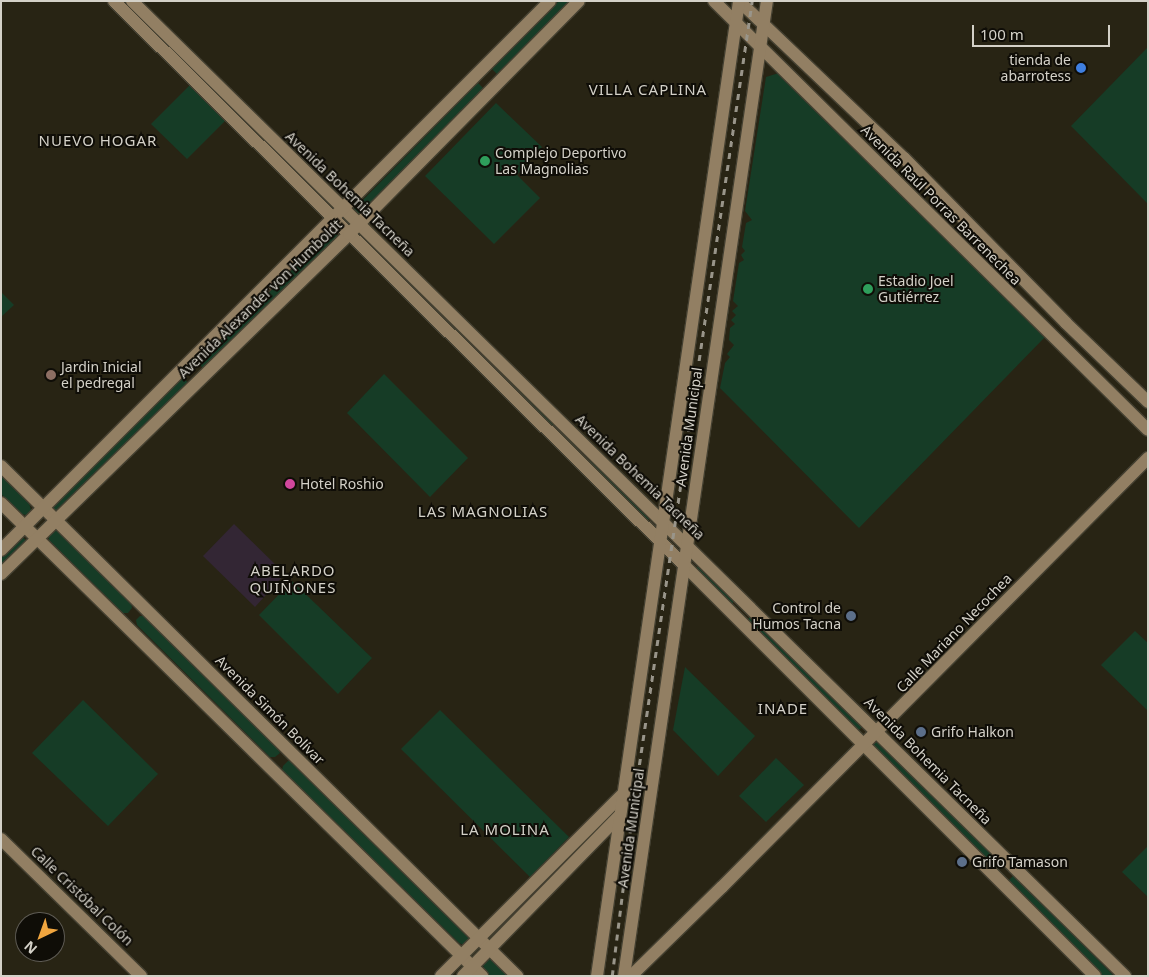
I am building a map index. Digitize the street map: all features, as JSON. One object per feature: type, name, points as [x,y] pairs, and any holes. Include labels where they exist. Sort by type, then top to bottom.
[{"type":"street","name":"Avenida Bohemia Tacneña","points":[[114,1],[684,565],[1095,976]]},
{"type":"street","name":"Avenida Bohemia Tacneña","points":[[132,1],[1125,976]]},
{"type":"street","name":"Avenida Alexander von Humboldt","points":[[1,550],[550,1]]},
{"type":"street","name":"Avenida Alexander von Humboldt","points":[[1,574],[349,234],[579,1]]},
{"type":"street","name":"Avenida Raúl Porras Barrenechea","points":[[714,1],[1148,430]]},
{"type":"street","name":"Avenida Raúl Porras Barrenechea","points":[[739,1],[904,158],[1066,323],[1148,402]]},
{"type":"street","name":"Avenida Municipal","points":[[597,976],[739,1]]},
{"type":"street","name":"Avenida Municipal","points":[[624,976],[767,1]]},
{"type":"street","name":"Calle Mariano Necochea","points":[[631,976],[877,732],[1148,458]]},
{"type":"street","name":"Avenida Simón Bolívar","points":[[1,466],[480,937],[517,976]]},
{"type":"street","points":[[1,503],[482,976]]},
{"type":"street","points":[[734,616],[746,604]]},
{"type":"street","points":[[441,976],[624,793]]},
{"type":"street","points":[[463,976],[620,815]]},
{"type":"street","name":"Calle Cristóbal Colón","points":[[1,839],[142,976]]},
{"type":"shaded area","points":[[234,524],[285,574],[255,607],[203,556]]},
{"type":"green space","points":[[559,1],[574,1],[500,77],[492,69]]},
{"type":"green space","points":[[1148,47],[1148,204],[1071,126]]},
{"type":"green space","name":"Estadio Joel Gutiérrez","points":[[782,72],[1047,335],[859,528],[720,388],[725,363],[730,357],[727,354],[734,345],[729,340],[730,328],[735,324],[731,320],[736,315],[732,311],[738,306],[733,301],[739,263],[744,260],[741,255],[745,251],[742,247],[746,223],[752,220],[745,211],[766,77]]},
{"type":"green space","points":[[478,83],[485,90],[359,215],[354,209]]},
{"type":"green space","points":[[190,85],[226,120],[187,159],[151,124]]},
{"type":"green space","name":"Complejo Deportivo Las Magnolias","points":[[496,103],[542,147],[517,175],[540,198],[494,244],[425,176]]},
{"type":"green space","points":[[332,230],[339,237],[204,369],[198,363]]},
{"type":"green space","points":[[362,232],[435,307],[431,311],[357,237]]},
{"type":"green space","points":[[1,292],[14,305],[1,317]]},
{"type":"green space","points":[[446,316],[581,446],[576,451],[441,321]]},
{"type":"green space","points":[[384,374],[468,458],[430,497],[347,413]]},
{"type":"green space","points":[[182,376],[189,384],[55,515],[49,508]]},
{"type":"green space","points":[[592,458],[652,516],[646,522],[587,463]]},
{"type":"green space","points":[[1,475],[29,503],[31,510],[26,515],[22,514],[1,494]]},
{"type":"green space","points":[[53,530],[58,530],[131,601],[132,608],[128,613],[123,613],[49,540],[48,534]]},
{"type":"green space","points":[[20,535],[27,541],[1,567],[1,554]]},
{"type":"green space","points":[[700,564],[736,599],[731,605],[694,570]]},
{"type":"green space","points":[[292,581],[372,658],[338,694],[259,615]]},
{"type":"green space","points":[[753,614],[865,724],[858,731],[746,621]]},
{"type":"green space","points":[[140,616],[144,616],[278,748],[280,753],[275,757],[270,757],[137,625],[136,620]]},
{"type":"green space","points":[[1135,631],[1148,643],[1148,711],[1101,665]]},
{"type":"green space","points":[[685,667],[755,736],[718,776],[673,730]]},
{"type":"green space","points":[[83,700],[158,774],[108,826],[32,753]]},
{"type":"green space","points":[[440,710],[569,837],[530,877],[401,749]]},
{"type":"green space","points":[[879,739],[997,860],[991,866],[873,745]]},
{"type":"green space","points":[[776,758],[804,785],[766,822],[739,796]]},
{"type":"green space","points":[[288,761],[292,761],[468,934],[470,940],[464,945],[459,943],[282,770]]},
{"type":"green space","points":[[1148,846],[1148,897],[1122,872]]},
{"type":"green space","points":[[1014,875],[1114,976],[1101,976],[1007,882]]},
{"type":"green space","points":[[488,959],[494,960],[510,976],[490,976],[484,969],[483,964]]},
{"type":"railway","points":[[612,976],[634,800],[752,1]]},
{"type":"place","name":"tienda de abarrotess","points":[[1081,68]]},
{"type":"place","name":"Complejo Deportivo Las Magnolias","points":[[485,161]]},
{"type":"place","name":"Estadio Joel Gutiérrez","points":[[868,289]]},
{"type":"place","name":"Jardin Inicial el pedregal","points":[[51,375]]},
{"type":"place","name":"Hotel Roshio","points":[[290,484]]},
{"type":"place","name":"Control de Humos Tacna","points":[[851,616]]},
{"type":"place","name":"Grifo Halkon","points":[[921,732]]},
{"type":"place","name":"Grifo Tamason","points":[[962,862]]},
{"type":"district","name":"VILLA CAPLINA","points":[[648,90]]},
{"type":"district","name":"NUEVO HOGAR","points":[[98,141]]},
{"type":"district","name":"LAS MAGNOLIAS","points":[[483,512]]},
{"type":"district","name":"ABELARDO QUIÑONES","points":[[293,578]]},
{"type":"district","name":"INADE","points":[[783,709]]},
{"type":"district","name":"LA MOLINA","points":[[505,830]]}]
